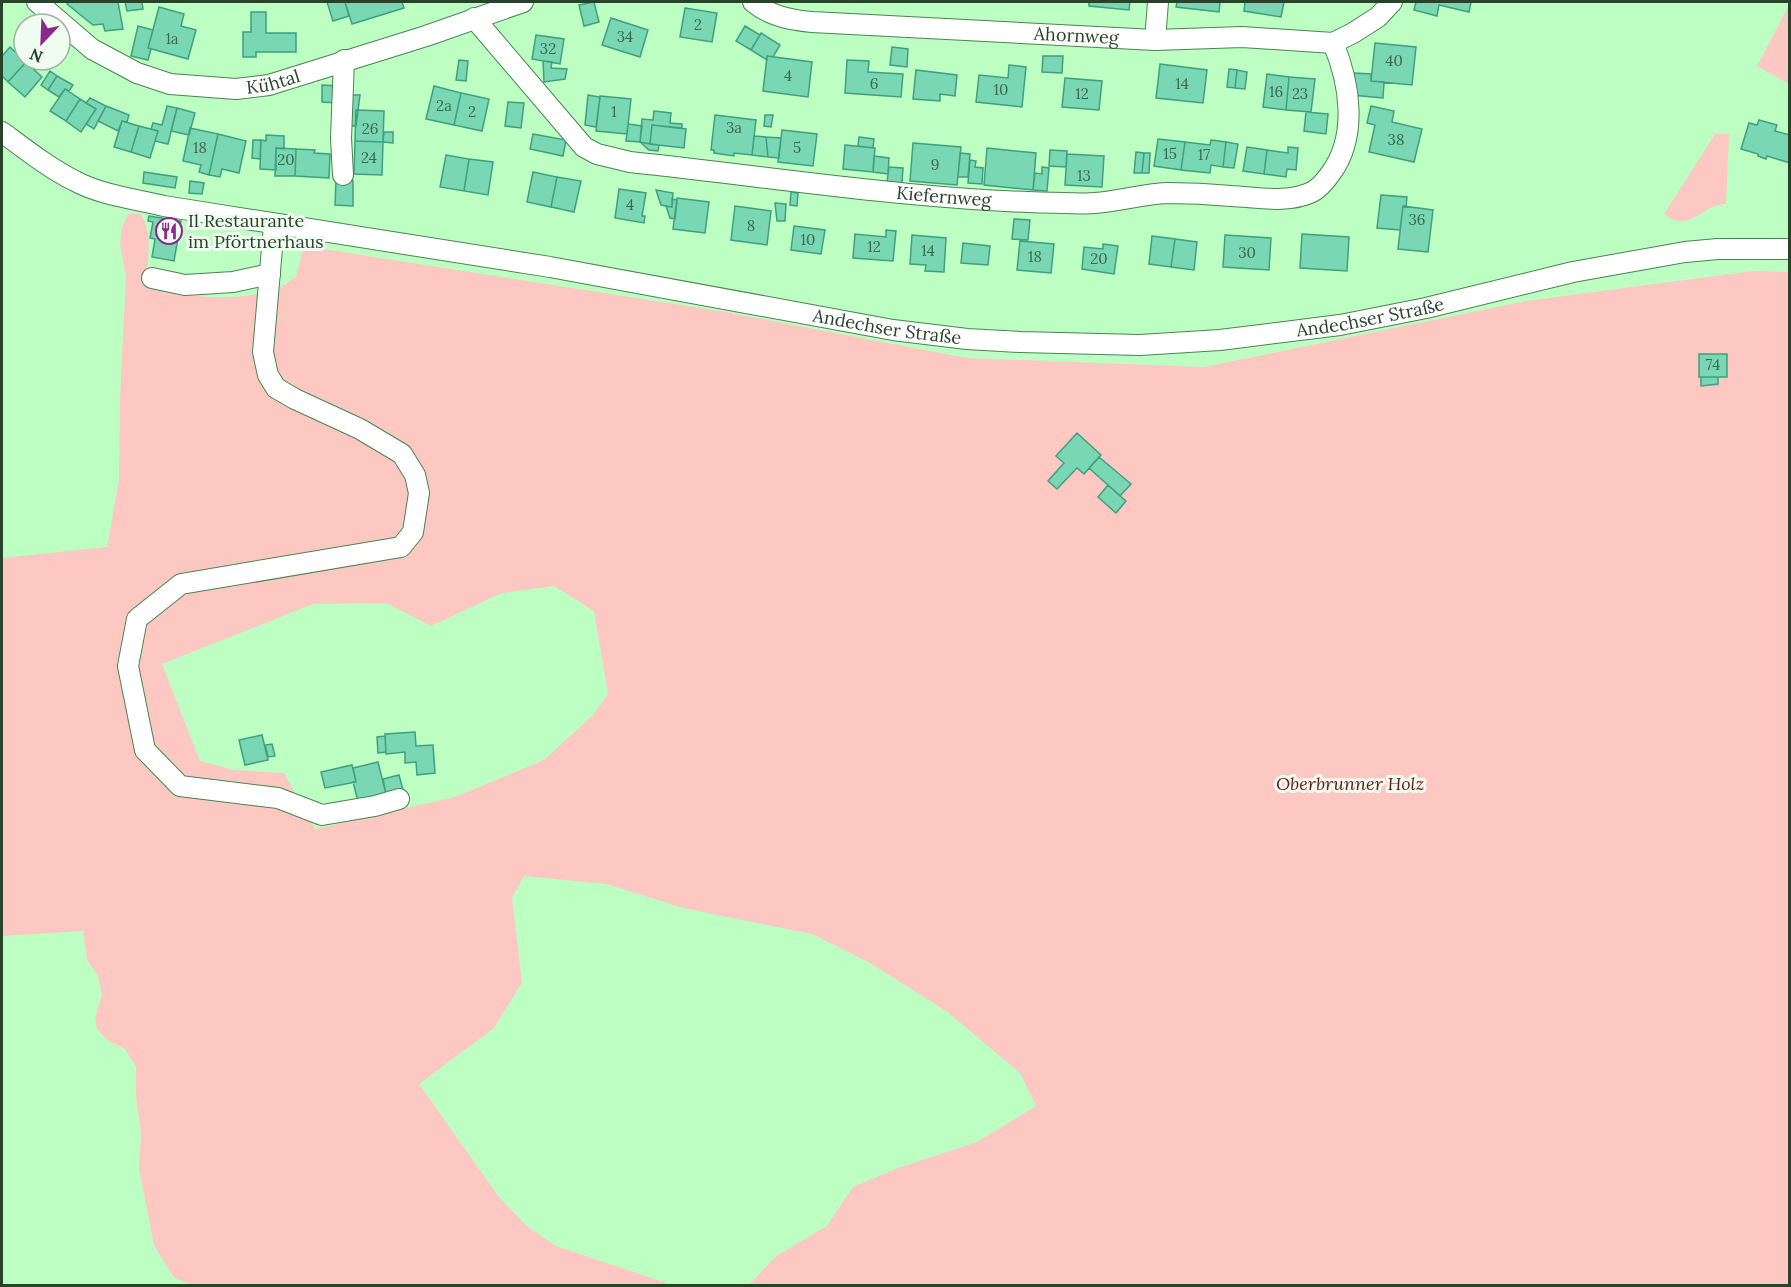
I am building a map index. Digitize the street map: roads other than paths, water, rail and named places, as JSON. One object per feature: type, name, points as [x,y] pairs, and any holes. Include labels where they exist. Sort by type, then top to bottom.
[{"type":"street","name":"Kühtal","points":[[38,2],[92,49],[137,73],[170,84],[236,89],[269,85],[523,2]]},
{"type":"street","name":"Ahornweg","points":[[753,2],[769,12],[797,20],[1155,40],[1242,37],[1333,42]]},
{"type":"street","points":[[1155,40],[1158,2]]},
{"type":"street","points":[[1333,42],[1353,33],[1378,16],[1392,2]]},
{"type":"street","name":"Kiefernweg","points":[[474,18],[584,147],[597,154],[630,162],[982,201],[1096,203],[1165,194],[1264,199],[1294,197],[1311,192],[1319,187],[1335,168],[1347,136],[1345,85],[1333,42]]},
{"type":"street","points":[[343,175],[341,138],[344,60]]},
{"type":"street","name":"Andechser Straße","points":[[2,132],[76,182],[115,195],[164,206],[549,267],[893,330],[967,339],[1140,345],[1220,340],[1349,324],[1426,308],[1573,272],[1685,252],[1718,249],[1790,249]]},
{"type":"street","points":[[274,225],[264,352],[268,375],[276,388],[360,429],[402,454],[415,475],[419,493],[412,532],[401,547],[181,584],[137,619],[128,666],[145,750],[180,786],[278,798],[322,815],[375,806],[399,799]]},
{"type":"street","points":[[152,278],[185,285],[233,282],[270,274]]},
{"type":"place","name":"Il Restaurante im Pförtnerhaus","points":[[169,231]]},
{"type":"park label","name":"Oberbrunner Holz","points":[[1350,784]]}]
